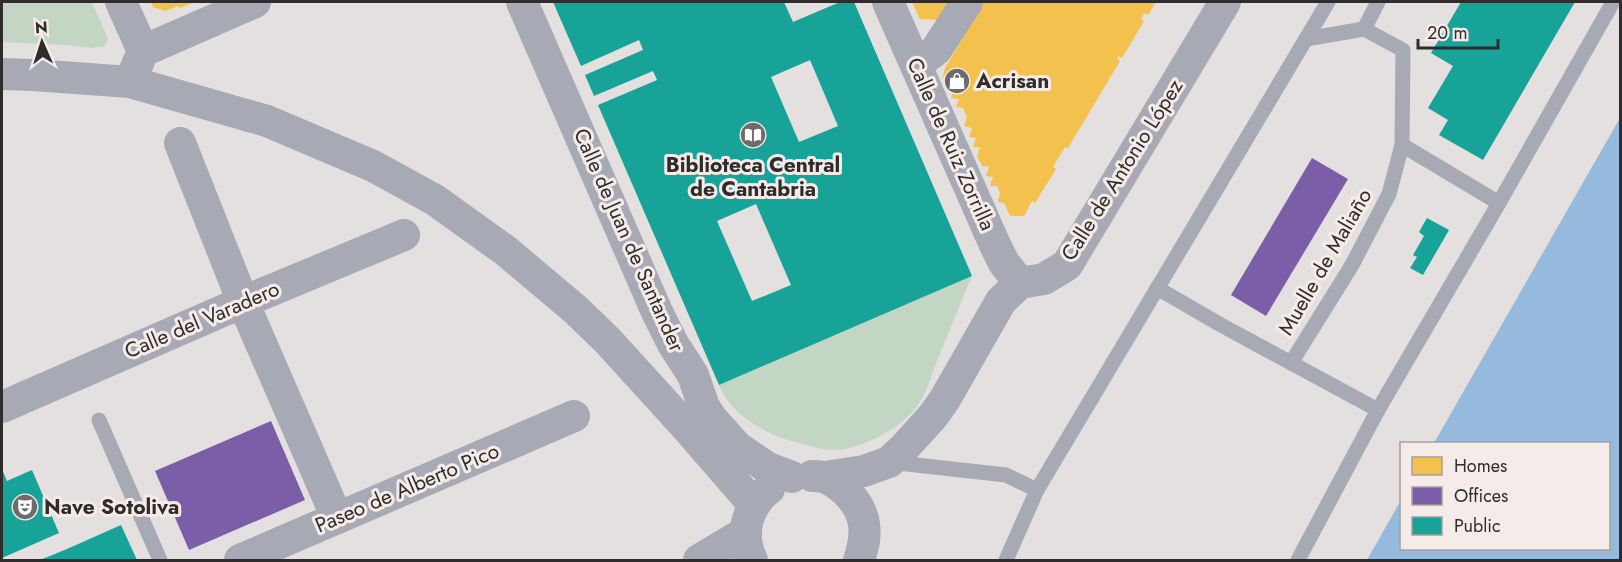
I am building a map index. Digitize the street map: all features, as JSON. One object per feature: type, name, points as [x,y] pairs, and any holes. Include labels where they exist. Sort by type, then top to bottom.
[{"type":"street","points":[[121,2],[143,51]]},
{"type":"street","points":[[130,82],[143,51],[255,2]]},
{"type":"street","name":"Calle de Juan de Santander","points":[[522,2],[657,312],[673,344],[693,375],[704,407],[737,447],[768,468],[792,477]]},
{"type":"street","name":"Calle de Ruiz Zorrilla","points":[[888,2],[995,245],[1004,263],[1020,283]]},
{"type":"street","points":[[916,65],[936,50],[967,2]]},
{"type":"street","name":"Calle de Antonio López","points":[[1020,283],[1044,279],[1067,265],[1225,2]]},
{"type":"street","points":[[2,74],[130,82],[267,121],[373,166],[435,200],[506,251],[608,340],[751,532]]},
{"type":"street","points":[[180,143],[243,302],[337,518]]},
{"type":"street","name":"Calle del Varadero","points":[[2,407],[404,235]]},
{"type":"street","points":[[699,561],[751,532],[764,492],[777,483],[792,477],[825,477],[864,471],[889,462],[933,416],[1001,301],[1020,283]]},
{"type":"street","name":"Paseo de Alberto Pico","points":[[240,560],[574,416]]},
{"type":"street","points":[[825,477],[844,489],[856,504],[864,522],[865,541],[859,561]]},
{"type":"lane","points":[[1006,561],[1037,490],[1328,2]]},
{"type":"lane","points":[[1306,39],[1364,29],[1378,2]]},
{"type":"lane","points":[[1299,561],[1378,411],[1613,2]]},
{"type":"lane","name":"Muelle de Maliaño","points":[[1292,363],[1352,265],[1389,194],[1402,145],[1403,50],[1364,29]]},
{"type":"lane","points":[[1402,145],[1499,203]]},
{"type":"lane","name":"Muelle de Maliaño","points":[[1157,288],[1378,411]]},
{"type":"lane","points":[[99,420],[160,561]]},
{"type":"lane","points":[[889,462],[1006,475],[1037,490]]},
{"type":"green space","points":[[2,2],[92,2],[108,39],[105,46],[91,48],[2,42]]},
{"type":"green space","points":[[972,276],[922,399],[915,409],[895,427],[870,441],[845,449],[833,450],[777,436],[747,420],[730,404],[719,385]]},
{"type":"water","points":[[1620,118],[1620,560],[1367,560],[1400,502],[1400,550],[1610,550],[1610,442],[1435,442]]},
{"type":"building: Homes","points":[[151,2],[195,2],[165,11],[153,7]]},
{"type":"building: Homes","points":[[912,2],[954,2],[943,20],[920,19]]},
{"type":"building: Homes","points":[[981,2],[1156,2],[1148,15],[1144,13],[1141,19],[1144,21],[1122,58],[1119,56],[1117,59],[1120,61],[1068,148],[1065,147],[1053,167],[1056,169],[1035,203],[1032,201],[1024,216],[1010,216],[1004,203],[998,202],[1000,193],[997,186],[990,186],[993,177],[986,176],[989,167],[982,166],[977,156],[980,147],[973,147],[976,138],[969,137],[972,128],[964,126],[967,117],[963,108],[956,107],[959,99],[951,98],[954,88],[947,88],[950,78],[943,77],[945,68],[973,21],[970,19]]},
{"type":"building: Offices","points":[[1312,158],[1348,179],[1266,316],[1231,295]]},
{"type":"building: Offices","points":[[271,421],[305,500],[189,550],[155,471]]},
{"type":"building: Public","points":[[553,2],[784,2],[793,22],[840,2],[854,2],[972,276],[719,385],[598,105],[657,80],[653,71],[594,96],[585,75],[643,50],[639,40],[581,66]],"holes":[[[810,60],[838,126],[799,142],[771,77]],[[756,204],[791,285],[752,301],[717,221]]]},
{"type":"building: Public","points":[[1461,2],[1575,2],[1483,160],[1439,135],[1448,120],[1428,108],[1453,66],[1431,53]]},
{"type":"building: Public","points":[[1427,218],[1449,230],[1423,275],[1410,268],[1417,257],[1413,255],[1424,236],[1419,232]]},
{"type":"building: Public","name":"Nave Sotoliva","points":[[2,469],[7,481],[32,470],[59,533],[2,558]]},
{"type":"building: Public","points":[[121,525],[137,560],[40,560],[67,549]]},
{"type":"place","name":"Acrisan","points":[[957,81]]},
{"type":"place","name":"Biblioteca Central de Cantabria","points":[[753,135]]},
{"type":"place","name":"Nave Sotoliva","points":[[25,507]]}]
